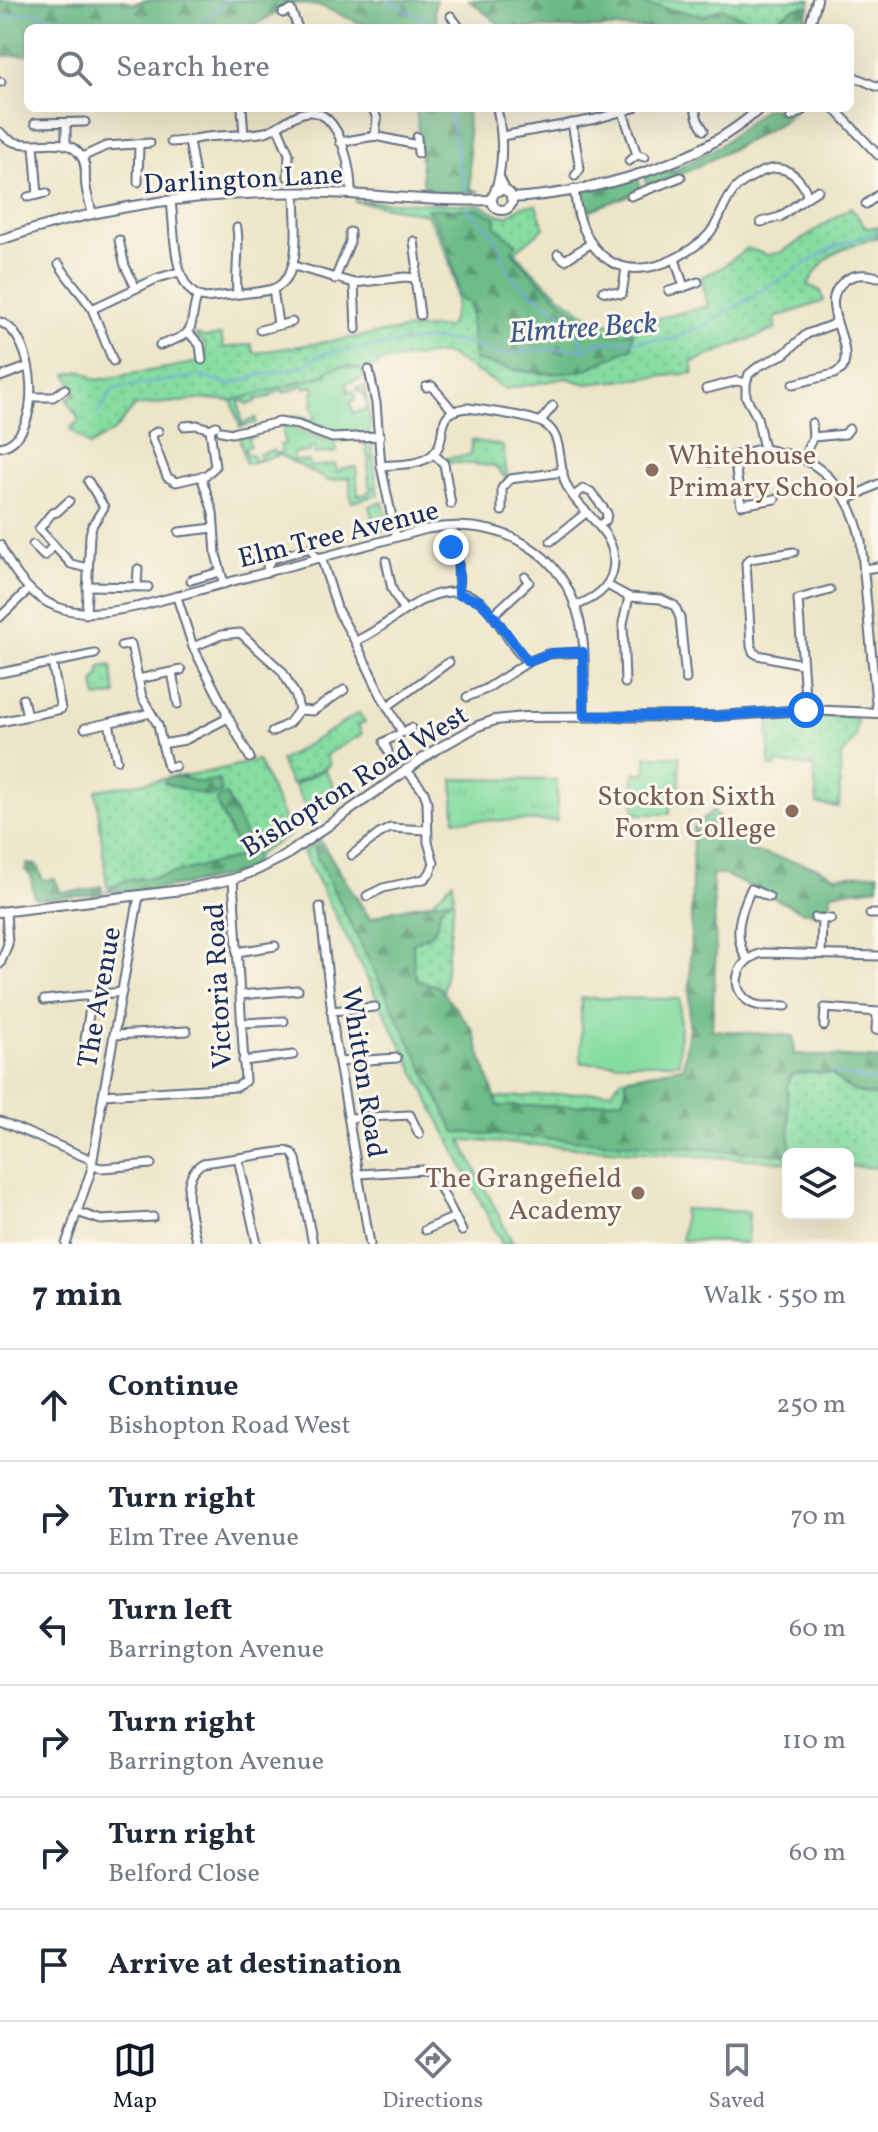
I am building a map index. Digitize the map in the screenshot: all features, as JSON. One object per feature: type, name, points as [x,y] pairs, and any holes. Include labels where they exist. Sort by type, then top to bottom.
[{"type":"street","points":[[810,24],[817,0]]},
{"type":"street","points":[[291,10],[296,24]]},
{"type":"street","points":[[451,16],[455,24]]},
{"type":"street","points":[[854,77],[878,87]]},
{"type":"street","points":[[242,112],[244,135]]},
{"type":"street","points":[[171,142],[244,135],[278,128],[307,112]]},
{"type":"street","points":[[316,112],[333,123],[351,174],[351,194]]},
{"type":"street","points":[[374,112],[375,136]]},
{"type":"street","points":[[498,112],[502,136],[500,178],[493,196],[495,207],[503,209],[510,205],[509,194],[500,178]]},
{"type":"street","points":[[594,112],[596,119]]},
{"type":"street","points":[[502,136],[623,112],[641,156],[629,161]]},
{"type":"street","points":[[696,112],[704,130]]},
{"type":"street","points":[[493,196],[498,190],[509,194],[574,189],[640,173],[714,143],[756,112]]},
{"type":"street","points":[[791,117],[799,112]]},
{"type":"street","points":[[838,112],[878,155]]},
{"type":"street","points":[[689,124],[698,120]]},
{"type":"street","points":[[35,123],[85,122]]},
{"type":"street","points":[[572,123],[581,173]]},
{"type":"street","points":[[66,124],[66,145]]},
{"type":"street","points":[[278,128],[289,154],[288,177]]},
{"type":"street","points":[[0,132],[16,145],[66,145],[82,157],[92,212]]},
{"type":"street","points":[[340,142],[375,136],[417,145]]},
{"type":"street","points":[[189,141],[197,186]]},
{"type":"street","points":[[82,157],[106,146],[150,143]]},
{"type":"street","points":[[138,182],[139,144]]},
{"type":"street","points":[[28,197],[42,194],[34,145]]},
{"type":"street","points":[[289,166],[299,167]]},
{"type":"street","points":[[574,189],[578,217],[590,244],[610,262],[626,268],[654,266],[675,259],[711,233],[729,196],[741,183],[768,169],[780,168],[790,172],[803,186],[807,197]]},
{"type":"street","points":[[128,171],[139,172]]},
{"type":"street","points":[[640,173],[646,191]]},
{"type":"street","points":[[631,196],[681,177]]},
{"type":"street","points":[[188,188],[209,186]]},
{"type":"street","points":[[761,222],[769,215],[780,217],[818,190]]},
{"type":"street","points":[[197,297],[273,289],[287,280],[294,266],[295,193]]},
{"type":"street","name":"Darlington Lane","points":[[0,240],[92,212],[233,195],[351,194],[454,201],[493,196]]},
{"type":"street","points":[[866,204],[878,195]]},
{"type":"street","points":[[171,201],[179,272],[183,283],[197,297]]},
{"type":"street","points":[[237,228],[235,240],[240,255],[235,276],[237,293]]},
{"type":"street","points":[[335,279],[353,243],[350,232]]},
{"type":"street","points":[[119,240],[116,251],[136,288]]},
{"type":"street","points":[[414,241],[411,252],[417,264],[415,306],[420,315]]},
{"type":"street","points":[[564,261],[590,244]]},
{"type":"street","points":[[675,259],[684,287]]},
{"type":"street","points":[[59,264],[68,271],[92,309],[104,353],[113,361]]},
{"type":"street","points":[[294,266],[354,283],[415,278]]},
{"type":"street","points":[[622,294],[626,268]]},
{"type":"street","points":[[92,309],[179,272]]},
{"type":"street","points":[[793,384],[834,374],[845,365],[846,356],[833,301],[842,283],[857,275],[878,277]]},
{"type":"street","points":[[669,291],[698,282]]},
{"type":"street","points":[[354,283],[358,314],[356,329]]},
{"type":"street","points":[[273,289],[278,324]]},
{"type":"street","points":[[603,291],[632,296]]},
{"type":"street","points":[[160,345],[169,338],[189,333],[197,297]]},
{"type":"street","points":[[0,312],[1,322],[9,325],[21,343],[31,397],[22,434],[15,442],[0,447]]},
{"type":"street","points":[[764,449],[757,417],[746,397],[749,374],[777,359],[799,339],[834,324],[836,320]]},
{"type":"street","points":[[260,330],[292,322]]},
{"type":"street","points":[[189,333],[200,345],[202,360]]},
{"type":"street","points":[[0,377],[27,367]]},
{"type":"street","points":[[369,370],[380,436],[381,466],[396,537]]},
{"type":"street","points":[[805,371],[807,380]]},
{"type":"street","points":[[711,391],[737,381],[746,383]]},
{"type":"street","points":[[432,385],[453,411]]},
{"type":"street","points":[[31,397],[56,400],[65,389]]},
{"type":"street","points":[[540,422],[553,406]]},
{"type":"street","points":[[381,466],[422,461],[434,454],[443,423],[453,411],[468,408],[540,422],[555,435],[566,484],[609,539],[614,558],[614,568],[607,585],[594,598],[575,606]]},
{"type":"street","points":[[232,420],[232,433]]},
{"type":"street","points":[[184,426],[197,425],[232,433],[279,422],[298,425],[332,438],[380,436]]},
{"type":"street","points":[[803,458],[813,437],[812,423]]},
{"type":"street","points":[[150,434],[169,481],[176,482],[201,476],[215,467],[216,428]]},
{"type":"street","points":[[813,437],[845,434],[849,429]]},
{"type":"street","points":[[710,462],[764,449],[803,458],[829,476],[847,500],[858,523],[878,713]]},
{"type":"street","points":[[434,454],[444,464],[451,504]]},
{"type":"street","points":[[734,457],[738,506],[775,499]]},
{"type":"street","points":[[504,506],[502,488],[510,479],[563,472]]},
{"type":"street","points":[[201,476],[213,512],[224,584]]},
{"type":"street","points":[[86,614],[92,526],[104,507],[88,481]]},
{"type":"street","points":[[847,500],[878,484]]},
{"type":"street","points":[[574,496],[583,489],[591,492],[607,513],[606,520],[599,526]]},
{"type":"street","points":[[39,529],[52,513],[69,501]]},
{"type":"street","points":[[557,539],[587,512]]},
{"type":"street","points":[[30,522],[74,566],[88,568]]},
{"type":"street","name":"Elm Tree Avenue","points":[[0,545],[29,589],[51,605],[86,614],[109,613],[177,597],[396,537],[454,525],[500,532],[541,555],[561,579],[575,606],[583,652],[584,716]]},
{"type":"street","points":[[179,532],[189,534],[214,528]]},
{"type":"street","points":[[33,545],[44,556],[53,546]]},
{"type":"street","points":[[451,547],[458,560],[459,594]]},
{"type":"street","points":[[794,552],[750,559],[746,563],[751,646],[758,655],[802,664]]},
{"type":"street","points":[[319,558],[338,611],[402,732]]},
{"type":"street","points":[[386,561],[392,589],[403,609]]},
{"type":"street","points":[[864,569],[878,567]]},
{"type":"street","points":[[137,586],[138,569]]},
{"type":"street","points":[[191,580],[220,572]]},
{"type":"street","points":[[493,615],[529,582],[525,577]]},
{"type":"street","points":[[607,585],[629,597],[661,599],[675,606],[680,618],[686,679]]},
{"type":"street","points":[[87,586],[148,587]]},
{"type":"street","points":[[0,617],[29,589]]},
{"type":"street","points":[[806,710],[798,599],[830,590]]},
{"type":"street","points":[[355,641],[403,609],[434,596],[459,594],[480,601],[528,662]]},
{"type":"street","points":[[177,597],[193,647],[226,717],[250,758]]},
{"type":"street","points":[[625,683],[623,623],[629,597]]},
{"type":"street","points":[[193,647],[221,635],[240,633],[282,671],[296,696],[299,710],[294,718],[281,722],[272,732]]},
{"type":"street","points":[[121,646],[135,643],[142,697],[158,725],[168,767],[175,766]]},
{"type":"street","points":[[467,697],[486,689],[528,662],[552,653],[583,652]]},
{"type":"street","points":[[0,673],[95,654]]},
{"type":"street","points":[[0,722],[61,709],[52,662]]},
{"type":"street","points":[[388,706],[449,662]]},
{"type":"street","points":[[138,679],[176,671],[178,704]]},
{"type":"street","points":[[299,710],[313,711],[331,691],[344,690]]},
{"type":"street","points":[[23,699],[27,716]]},
{"type":"street","name":"Bishopton Road West","points":[[3,912],[139,896],[233,879],[285,856],[455,737],[495,720],[534,716],[717,716],[806,710],[878,713]]},
{"type":"street","points":[[85,728],[151,713]]},
{"type":"street","points":[[162,744],[185,740],[226,717]]},
{"type":"street","points":[[109,723],[117,760]]},
{"type":"street","points":[[388,751],[384,742],[411,728]]},
{"type":"street","points":[[367,896],[381,884],[417,882],[430,873],[433,855],[427,830],[427,801],[424,792],[406,769]]},
{"type":"street","points":[[352,855],[366,841],[390,828],[427,830]]},
{"type":"street","name":"Victoria Road","points":[[103,1095],[237,1087],[245,1081],[233,879]]},
{"type":"street","points":[[747,959],[739,943],[738,927],[747,887],[769,897]]},
{"type":"street","name":"The Avenue","points":[[66,1244],[92,1163],[139,896]]},
{"type":"street","name":"Whitton Road","points":[[320,907],[331,1011],[370,1244]]},
{"type":"street","points":[[0,964],[8,944],[3,912]]},
{"type":"street","points":[[821,953],[822,919]]},
{"type":"street","points":[[237,952],[275,946]]},
{"type":"street","points":[[786,1006],[749,1001],[739,989],[738,974],[747,959],[763,953],[878,956]]},
{"type":"street","points":[[240,995],[298,990]]},
{"type":"street","points":[[44,1000],[122,992]]},
{"type":"street","points":[[85,1040],[92,995]]},
{"type":"street","points":[[768,1016],[769,1006]]},
{"type":"street","points":[[331,1011],[375,1007]]},
{"type":"street","points":[[814,1008],[877,1012],[876,1030]]},
{"type":"street","points":[[824,1026],[825,1008]]},
{"type":"street","points":[[242,1023],[284,1021]]},
{"type":"street","points":[[114,1035],[187,1031]]},
{"type":"street","points":[[243,1061],[293,1055]]},
{"type":"street","points":[[339,1062],[397,1058]]},
{"type":"street","points":[[349,1118],[410,1115],[419,1134]]},
{"type":"street","points":[[0,1121],[102,1168],[146,1166]]},
{"type":"street","points":[[197,1244],[188,1201],[193,1172],[203,1163],[286,1151],[292,1153],[313,1244]]},
{"type":"street","points":[[238,1158],[257,1244]]},
{"type":"street","points":[[359,1174],[428,1171],[435,1176],[462,1231]]},
{"type":"street","points":[[77,1212],[101,1220],[153,1217]]},
{"type":"street","points":[[425,1230],[455,1217]]},
{"type":"green space","points":[[0,0],[121,0],[133,4],[146,0],[436,0],[434,10],[437,24],[362,24],[323,7],[296,3],[256,24],[24,24],[24,55],[0,56]]},
{"type":"green space","points":[[469,0],[585,0],[592,4],[628,1],[703,16],[722,8],[761,21],[773,20],[797,7],[809,7],[803,24],[499,24]]},
{"type":"green space","points":[[585,0],[811,0],[809,7],[797,7],[773,20],[761,21],[722,8],[704,16],[628,1],[592,4]]},
{"type":"green space","points":[[416,112],[467,112],[471,189],[480,192],[424,193]]},
{"type":"green space","points":[[760,112],[793,112],[781,123],[738,146],[676,177],[646,186],[645,175],[677,169],[722,144]]},
{"type":"green space","points":[[635,177],[639,179],[640,191],[580,214],[580,192]]},
{"type":"green space","points":[[354,201],[481,205],[499,215],[508,216],[522,206],[536,205],[544,228],[515,252],[547,285],[575,306],[602,322],[615,325],[708,306],[701,277],[721,268],[747,248],[767,255],[782,252],[851,207],[866,228],[878,227],[878,237],[836,252],[821,264],[808,285],[821,291],[824,301],[775,318],[776,329],[692,362],[694,373],[586,384],[567,378],[506,389],[445,353],[378,362],[378,365],[363,370],[350,366],[327,371],[328,374],[232,401],[208,399],[135,406],[115,430],[89,446],[70,429],[79,420],[67,399],[76,393],[67,374],[82,371],[97,380],[206,361],[205,344],[194,334],[206,337],[221,335],[224,348],[251,344],[254,353],[408,329],[449,327],[456,306],[454,280],[443,245],[426,214]]},
{"type":"green space","points":[[427,209],[479,209],[496,218],[496,227],[517,244],[512,251],[545,286],[603,331],[616,334],[633,332],[632,347],[586,369],[558,374],[515,370],[474,360],[470,304],[459,298],[449,251]]},
{"type":"green space","points":[[342,366],[363,370],[363,378],[346,383],[348,392],[354,391],[356,400],[350,402],[353,413],[368,409],[363,392],[357,388],[365,386],[371,429],[368,433],[326,432],[294,419],[294,416],[306,416],[307,420],[316,418],[312,404],[313,386],[305,388],[304,385],[256,399],[256,402],[247,405],[245,401],[239,402],[242,424],[256,418],[256,423],[240,427],[232,401],[327,375],[326,371]]},
{"type":"green space","points":[[282,425],[336,444],[337,452],[315,454],[315,447],[310,448],[310,452],[294,453],[294,460],[309,461],[310,467],[335,464],[337,472],[356,467],[358,495],[373,490],[369,487],[370,459],[366,444],[361,444],[363,438],[371,437],[378,495],[352,502],[350,477],[329,481],[280,455],[246,464],[239,435],[254,430],[256,436],[248,438],[250,446],[245,448],[254,461],[260,459],[259,454],[273,450],[275,454],[282,452],[280,445],[285,444]]},
{"type":"green space","points":[[472,440],[503,446],[505,477],[494,466],[447,462],[446,458],[470,455]]},
{"type":"green space","points":[[383,502],[391,528],[376,532],[369,506]]},
{"type":"green space","points":[[111,665],[116,695],[97,698],[94,683],[100,667]]},
{"type":"green space","points":[[359,713],[365,722],[358,725],[362,734],[326,755],[330,765],[291,785],[280,761]]},
{"type":"green space","points":[[797,716],[857,718],[856,737],[841,757],[839,807],[817,804],[814,767],[776,763],[775,767],[770,767],[768,719]]},
{"type":"green space","points":[[646,756],[680,756],[679,803],[670,803],[670,814],[634,814],[634,773],[646,773]]},
{"type":"green space","points":[[258,760],[291,834],[244,863],[189,877],[107,887],[96,790],[213,771]]},
{"type":"green space","points":[[325,769],[341,800],[310,816],[294,785]]},
{"type":"green space","points":[[177,776],[202,783],[218,779],[222,792],[211,797],[164,783],[166,778]]},
{"type":"green space","points":[[453,779],[557,780],[557,821],[455,820]]},
{"type":"green space","points":[[226,794],[256,858],[254,866],[181,885],[137,891],[107,891],[126,880],[158,877],[239,857],[217,804],[217,799]]},
{"type":"green space","points":[[713,810],[751,851],[817,867],[835,876],[878,873],[878,887],[831,893],[831,902],[820,914],[801,911],[725,875],[712,875],[716,948],[712,1030],[794,1036],[794,1054],[878,1059],[878,1096],[853,1090],[832,1074],[808,1072],[791,1075],[787,1087],[791,1148],[782,1148],[782,1155],[455,1132],[313,849],[322,844],[370,919],[391,911],[452,899],[440,908],[433,931],[413,943],[414,970],[418,981],[438,986],[472,1029],[498,1106],[577,1106],[623,1099],[626,1078],[683,1067],[689,1028],[693,828]]},
{"type":"green space","points":[[320,840],[370,919],[432,902],[453,881],[454,900],[443,995],[472,1029],[495,1098],[611,1091],[622,1078],[683,1067],[793,1054],[878,1059],[878,1168],[854,1166],[854,1148],[782,1148],[782,1162],[461,1140],[513,1244],[502,1244],[303,852]]},
{"type":"green space","points":[[27,864],[37,865],[43,880],[55,879],[61,892],[101,886],[103,894],[37,899],[31,876],[25,870]]},
{"type":"green space","points":[[581,998],[680,999],[679,1063],[581,1063]]},
{"type":"green space","points":[[684,1209],[749,1212],[747,1243],[682,1240]]},
{"type":"waterway","points":[[196,24],[229,0]]},
{"type":"waterway","points":[[387,0],[422,18],[424,24]]},
{"type":"waterway","points":[[0,19],[30,12],[64,24]]},
{"type":"waterway","points":[[450,112],[466,192]]},
{"type":"waterway","points":[[468,209],[495,238],[512,276],[566,318],[580,337],[583,349]]},
{"type":"waterway","name":"Elmtree Beck","points":[[97,415],[114,388],[201,376],[230,385],[302,367],[321,354],[430,339],[460,342],[500,354],[587,349],[594,343],[674,339],[712,321],[833,247],[878,232]]},
{"type":"waterway","points":[[833,1072],[878,1082]]},
{"type":"place","name":"Whitehouse Primary School","points":[[652,470]]},
{"type":"place","name":"Stockton Sixth Form College","points":[[792,811]]},
{"type":"place","name":"The Grangefield Academy","points":[[638,1193]]},
{"type":"route","points":[[451,547],[458,560],[459,594],[480,601],[528,662],[552,653],[583,652],[584,716],[717,716],[806,710]]}]
